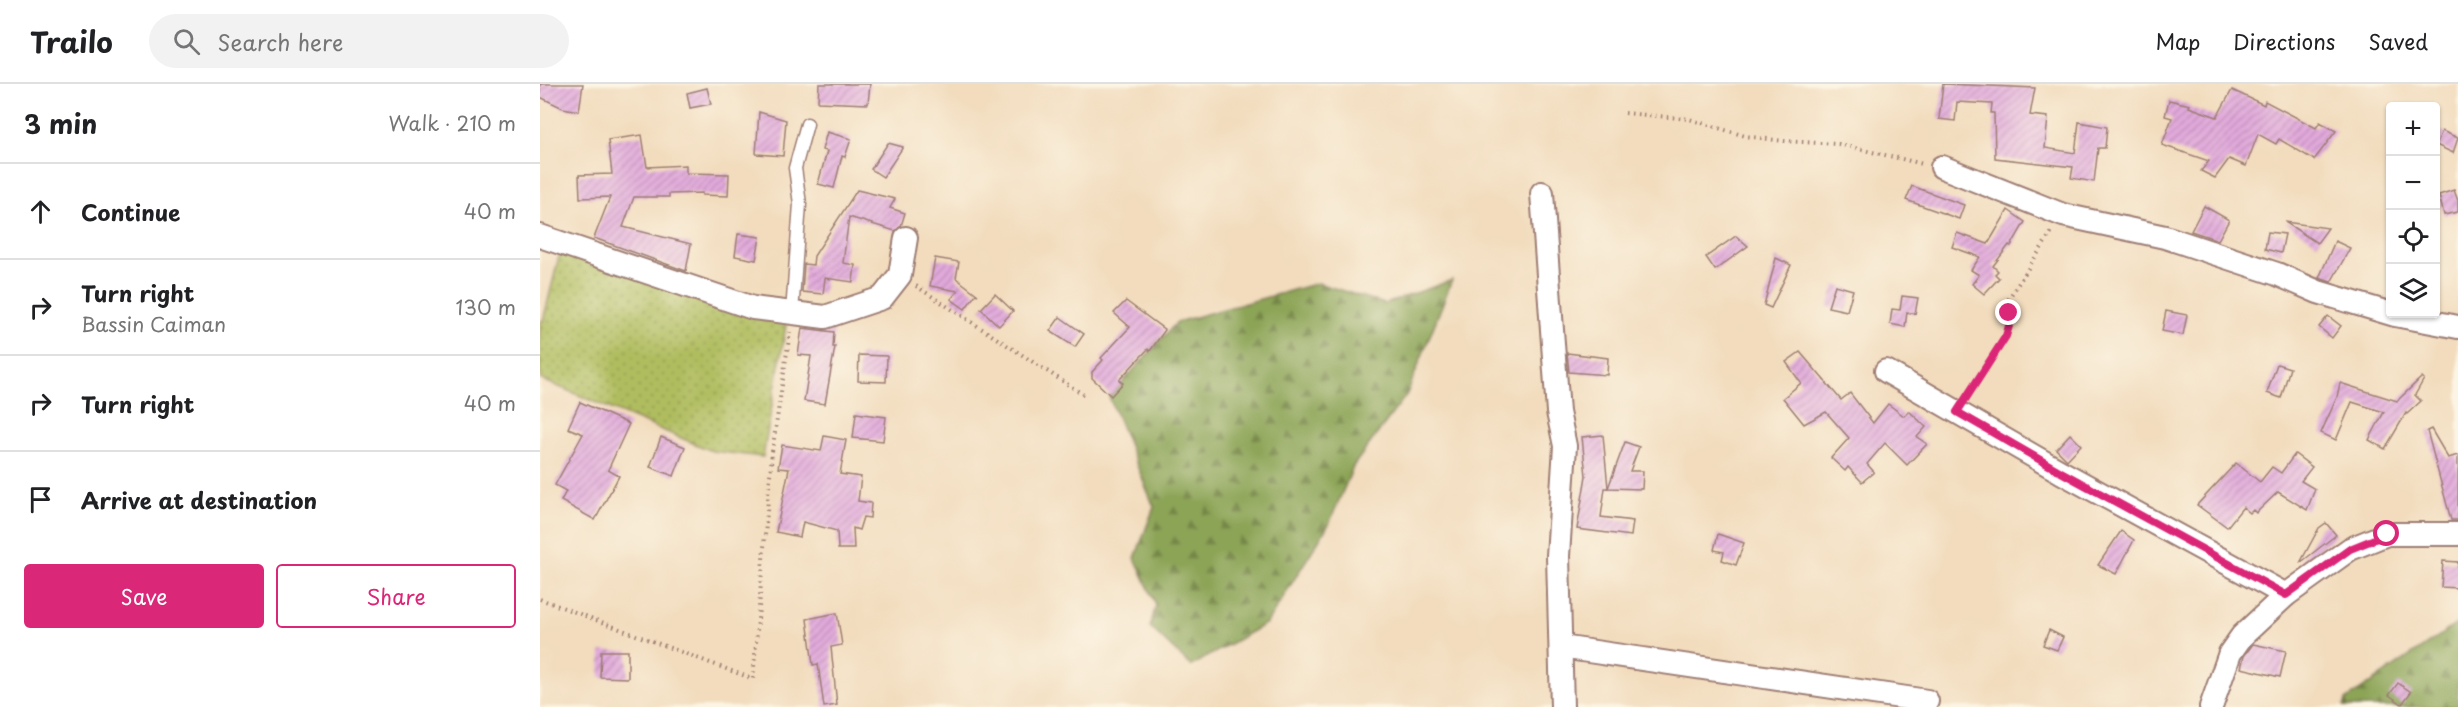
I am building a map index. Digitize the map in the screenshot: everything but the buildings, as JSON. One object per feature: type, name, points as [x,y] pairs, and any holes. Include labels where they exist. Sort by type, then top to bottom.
[{"type":"street","points":[[1942,167],[2063,214],[2165,237],[2277,274],[2318,292],[2395,315],[2458,327]]},
{"type":"street","points":[[1542,193],[1558,412],[1565,446],[1558,556],[1562,707]]},
{"type":"street","points":[[540,236],[753,308],[825,317],[882,298],[900,276],[906,238]]},
{"type":"street","points":[[1886,371],[2061,472],[2286,595]]},
{"type":"street","points":[[2211,707],[2230,653],[2242,636],[2286,595],[2350,549],[2387,534],[2458,534]]},
{"type":"street","points":[[1561,647],[1927,701]]},
{"type":"lane","points":[[792,313],[800,204],[795,168],[807,124]]},
{"type":"path","points":[[1625,113],[1689,119],[1755,137],[1838,144],[1905,162],[1942,167]]},
{"type":"path","points":[[1957,412],[2006,336],[2009,326],[2009,298],[2063,214]]},
{"type":"path","points":[[900,276],[1087,398]]},
{"type":"path","points":[[540,599],[753,679],[772,452],[792,313]]},
{"type":"green space","points":[[563,240],[787,320],[763,457],[712,451],[540,379],[540,321],[543,321]]},
{"type":"green space","points":[[1452,280],[1407,394],[1354,465],[1329,524],[1267,623],[1191,666],[1150,627],[1156,605],[1135,558],[1154,507],[1109,397],[1177,322],[1318,283],[1385,304]]},
{"type":"green space","points":[[2458,623],[2458,707],[2344,707],[2346,700]]},
{"type":"route","points":[[2009,313],[2006,336],[1957,412],[2061,472],[2286,595],[2350,549],[2377,540],[2387,534]]}]
